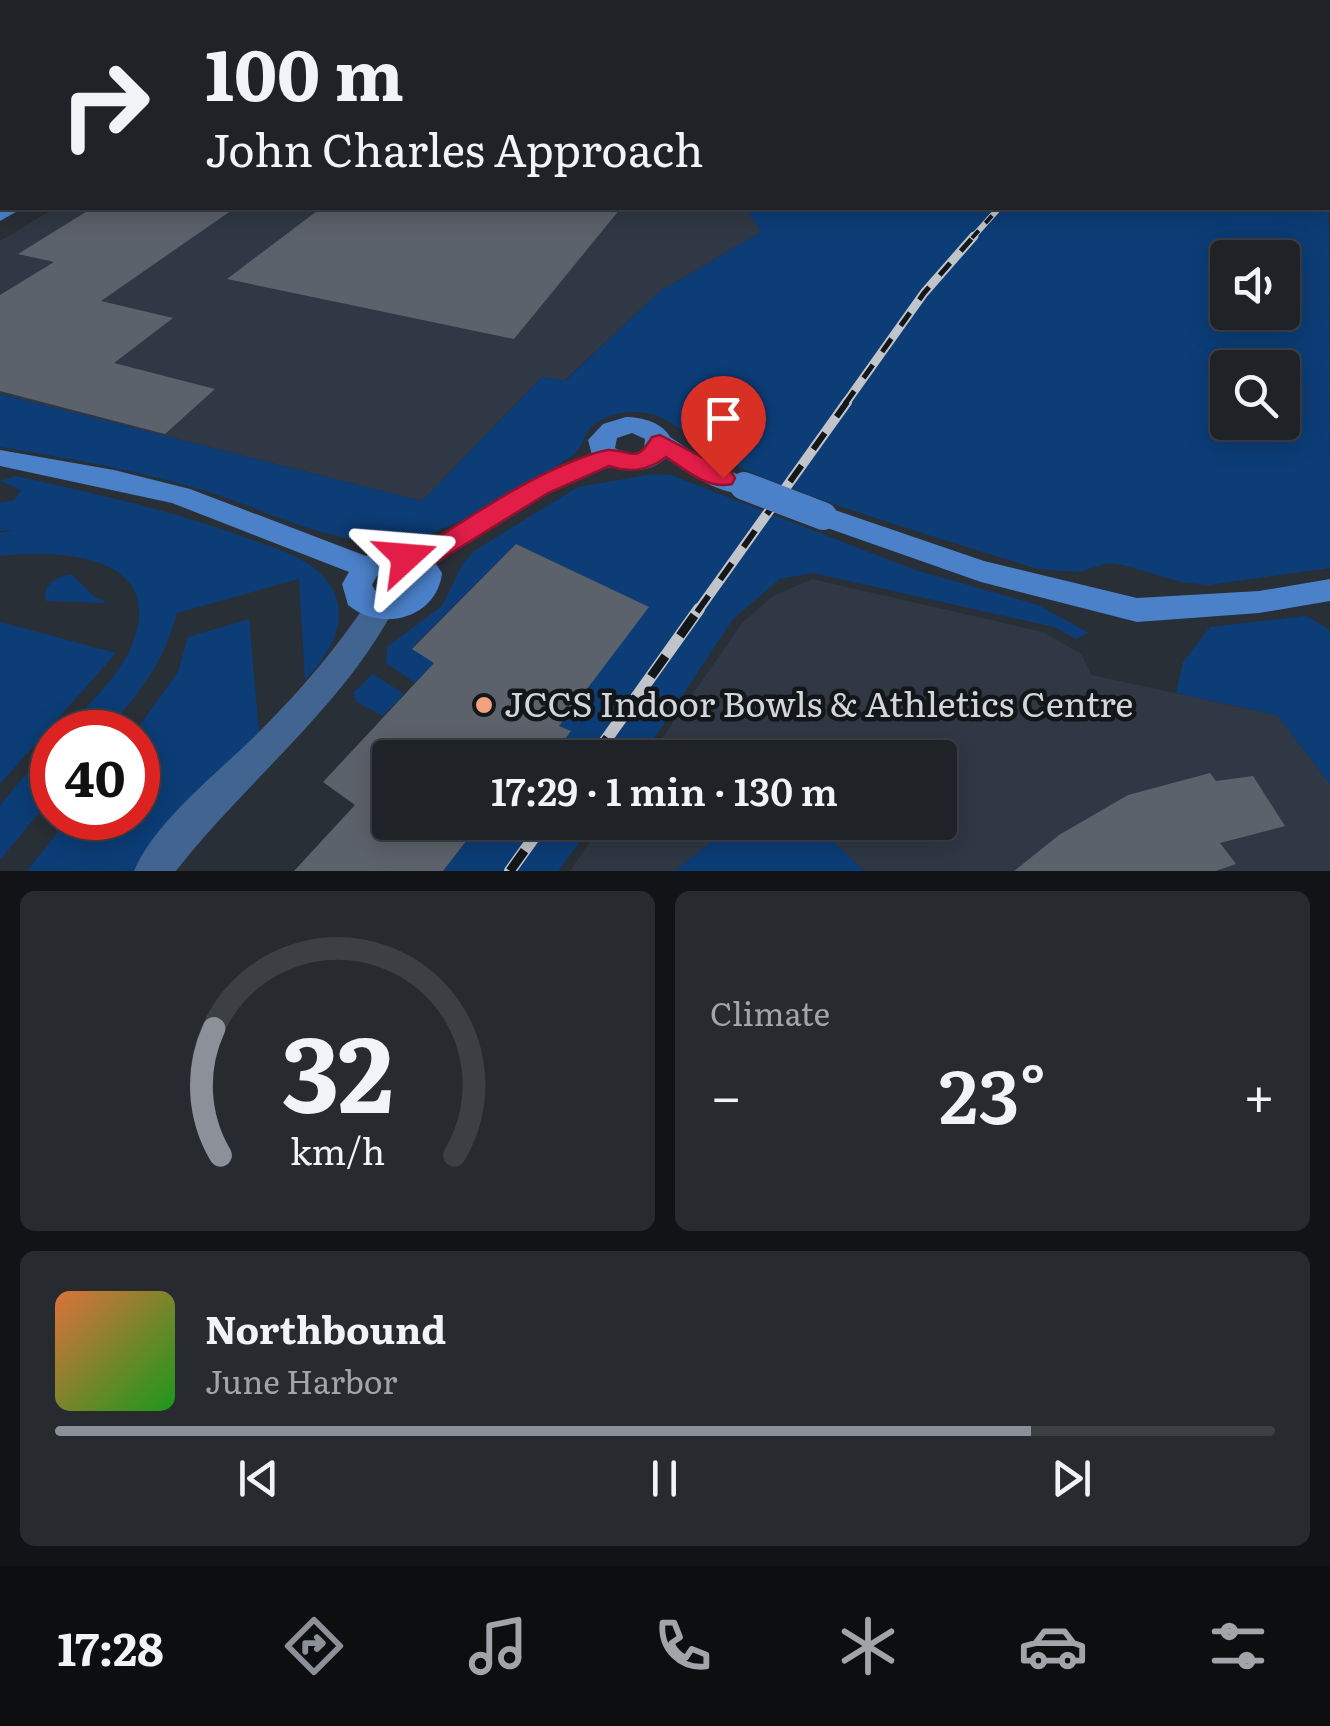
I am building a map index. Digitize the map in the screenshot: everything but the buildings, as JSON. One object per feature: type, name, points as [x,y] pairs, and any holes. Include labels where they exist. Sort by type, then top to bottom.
[{"type":"street","points":[[651,452],[646,427],[619,426],[601,440],[603,452],[624,463],[651,452],[998,576],[1136,610],[1259,602],[1330,590]]},
{"type":"street","points":[[0,458],[87,473],[179,496],[279,530],[367,568]]},
{"type":"street","points":[[418,562],[428,580],[419,596],[400,607],[378,608],[362,602],[357,584],[367,568],[390,558],[418,562],[539,487],[609,458]]},
{"type":"street","points":[[153,871],[184,830],[306,710],[351,654],[378,608]]},
{"type":"shaded area","points":[[52,210],[747,210],[761,232],[659,292],[564,381],[542,377],[422,501],[0,394],[0,241]]},
{"type":"shaded area","points":[[747,210],[1329,210],[1330,568],[1208,585],[1108,563],[1079,572],[1038,569],[768,480],[719,458],[665,419],[640,412],[603,419],[591,427],[574,454],[534,480],[464,519],[402,541],[376,542],[325,533],[175,482],[0,447],[0,394],[422,501],[542,377],[565,381],[659,292],[761,232]]},
{"type":"shaded area","points":[[653,474],[671,475],[915,570],[1038,605],[1089,633],[1076,639],[1054,627],[813,573],[780,579],[733,619],[653,740],[563,740],[570,731],[559,726],[648,607],[516,544],[412,648],[434,663],[415,683],[386,663],[387,647],[442,606],[462,565],[474,551],[578,487]]},
{"type":"shaded area","points":[[16,476],[165,512],[297,557],[320,573],[337,601],[339,615],[332,643],[305,680],[299,579],[177,613],[157,663],[124,710],[83,710],[121,665],[134,640],[139,611],[133,589],[119,573],[99,563],[48,554],[0,556],[0,533],[13,530],[0,531],[0,503],[14,500],[21,490],[0,481]]},
{"type":"shaded area","points":[[71,574],[104,603],[46,601],[48,586]]},
{"type":"shaded area","points":[[812,579],[1043,632],[1081,654],[1092,675],[1277,715],[1330,784],[1330,871],[570,871],[591,840],[957,840],[957,740],[661,740],[742,623],[773,596]]},
{"type":"shaded area","points":[[1306,616],[1330,630],[1330,784],[1277,715],[1176,693],[1183,662],[1210,627]]},
{"type":"shaded area","points":[[249,619],[259,732],[134,871],[27,871],[52,840],[160,840],[160,710],[151,710],[178,672],[188,637]]},
{"type":"shaded area","points":[[0,622],[116,653],[66,710],[30,710],[30,750],[0,784]]},
{"type":"shaded area","points":[[373,674],[404,694],[383,716],[357,702],[353,693]]},
{"type":"shaded area","points":[[30,770],[30,824],[0,860],[0,805]]},
{"type":"shaded area","points":[[468,840],[581,840],[558,871],[443,871]]},
{"type":"shaded area","points":[[714,840],[832,840],[864,871],[675,871]]},
{"type":"railway","points":[[972,238],[997,210]]},
{"type":"railway","points":[[845,404],[924,293],[974,236]]},
{"type":"railway","points":[[697,612],[847,402]]},
{"type":"railway","points":[[606,740],[699,609]]},
{"type":"railway","points":[[510,871],[532,840]]},
{"type":"place","name":"JCCS Indoor Bowls & Athletics Centre","points":[[484,705]]},
{"type":"route","points":[[406,557],[418,562],[539,487],[585,465],[609,458],[624,463],[642,462],[656,454],[660,442],[702,470],[723,478]]}]
